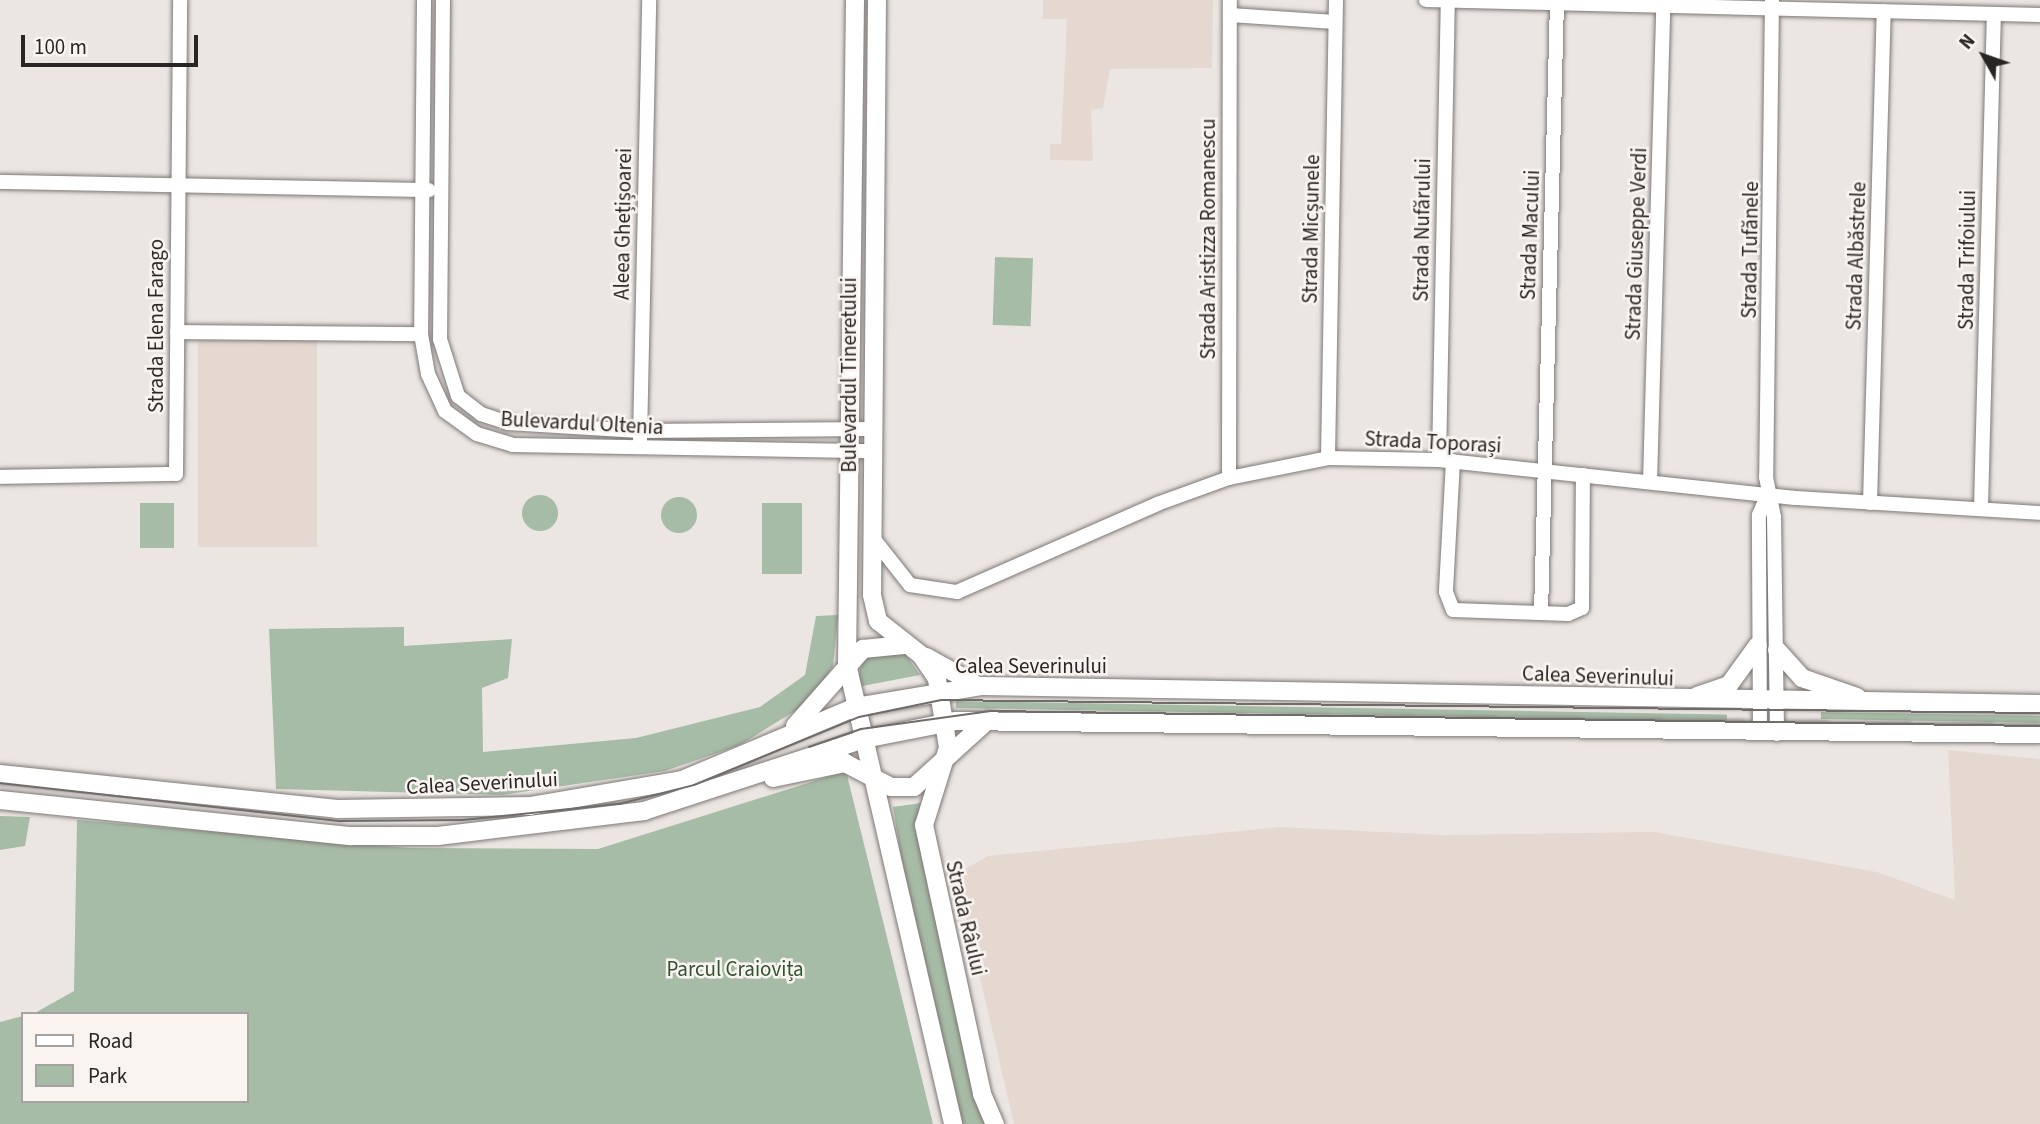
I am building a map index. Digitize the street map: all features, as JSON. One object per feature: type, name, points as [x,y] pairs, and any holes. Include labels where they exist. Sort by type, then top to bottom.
[{"type":"main road","name":"Bulevardul Tineretului","points":[[855,0],[847,664],[864,739]]},
{"type":"main road","name":"Bulevardul Tineretului","points":[[877,0],[870,429],[875,613],[914,650],[939,689],[946,722]]},
{"type":"main road","points":[[772,744],[816,709],[847,664],[873,644],[914,650],[982,686]]},
{"type":"main road","points":[[1680,702],[1728,685],[1758,645]]},
{"type":"main road","points":[[1777,650],[1802,678],[1863,699]]},
{"type":"main road","name":"Calea Severinului","points":[[0,774],[272,805],[467,811],[638,791],[772,744],[856,707],[939,689],[982,686],[1680,702],[1863,699],[2040,704]]},
{"type":"main road","points":[[739,782],[845,763],[875,779],[905,789],[943,767],[988,720]]},
{"type":"main road","points":[[0,800],[351,836],[438,836],[644,811],[864,739],[946,722],[988,720],[1768,734],[2040,734]]},
{"type":"main road","name":"Strada Râului","points":[[946,722],[943,767],[924,825],[982,1094],[995,1124]]},
{"type":"main road","points":[[864,739],[953,1124]]},
{"type":"street","name":"Strada Elena Farago","points":[[0,477],[176,474],[180,0]]},
{"type":"street","name":"Bulevardul Oltenia","points":[[424,0],[421,334],[435,393],[460,425],[493,440],[640,448],[871,452]]},
{"type":"street","points":[[435,393],[451,386],[440,339],[443,0]]},
{"type":"street","name":"Aleea Ghețișoarei","points":[[640,448],[649,0]]},
{"type":"street","name":"Strada Micșunele","points":[[1328,458],[1336,0]]},
{"type":"street","points":[[1426,0],[1557,2],[1663,8],[1776,3],[1884,11],[2040,15]]},
{"type":"street","name":"Strada Nufărului","points":[[1448,1],[1446,603],[1453,610],[1576,612],[1585,602],[1583,475]]},
{"type":"street","name":"Strada Macului","points":[[1541,613],[1557,2]]},
{"type":"street","name":"Strada Tufănele","points":[[1768,734],[1768,700],[1777,650],[1768,494],[1776,3]]},
{"type":"street","points":[[1230,7],[1335,22]]},
{"type":"street","name":"Strada Aristizza Romanescu","points":[[1229,478],[1230,7]]},
{"type":"street","name":"Strada Giuseppe Verdi","points":[[1650,482],[1663,8]]},
{"type":"street","name":"Strada Albăstrele","points":[[1870,503],[1884,11]]},
{"type":"street","name":"Strada Trifoiului","points":[[1981,507],[1994,14]]},
{"type":"street","points":[[0,182],[440,190]]},
{"type":"street","points":[[177,332],[421,334]]},
{"type":"street","name":"Bulevardul Oltenia","points":[[451,386],[469,407],[508,423],[640,431],[870,429]]},
{"type":"street","name":"Strada Toporași","points":[[873,538],[910,585],[957,592],[1229,478],[1328,458],[1446,461],[1870,503],[1981,507],[2040,513]]},
{"type":"street","name":"Strada Tufănele","points":[[1768,494],[1759,515],[1758,645],[1768,700]]},
{"type":"shaded area","points":[[1043,0],[1213,0],[1212,68],[1110,69],[1103,108],[1091,110],[1093,161],[1050,160],[1050,144],[1061,144],[1067,19],[1043,19]]},
{"type":"shaded area","points":[[198,340],[317,340],[317,547],[198,547]]},
{"type":"shaded area","points":[[1948,750],[2040,759],[2040,1124],[1014,1124],[956,874],[988,856],[1279,827],[1444,835],[1655,832],[1877,872],[1955,900]]},
{"type":"green space","points":[[995,257],[1033,258],[1031,326],[993,325]]},
{"type":"green space","points":[[540,495],[553,500],[558,513],[553,526],[540,531],[527,526],[522,513],[527,500]]},
{"type":"green space","points":[[679,497],[691,503],[697,515],[691,527],[679,533],[667,527],[661,515],[667,503]]},
{"type":"green space","points":[[140,503],[174,503],[174,548],[140,548]]},
{"type":"green space","points":[[762,503],[802,503],[802,574],[762,574]]},
{"type":"green space","points":[[838,615],[833,666],[811,701],[740,745],[665,771],[502,795],[276,789],[269,629],[404,627],[404,646],[512,639],[508,678],[482,688],[483,752],[636,738],[760,707],[805,675],[816,616]]},
{"type":"green space","points":[[905,653],[920,675],[857,687],[862,658]]},
{"type":"green space","points":[[956,701],[1727,714],[1727,721],[956,708]]},
{"type":"green space","points":[[1821,712],[2040,716],[2040,723],[1821,719]]},
{"type":"green space","name":"Parcul Craiovița","points":[[846,771],[933,1124],[0,1124],[0,1022],[21,1017],[21,1103],[248,1103],[248,1012],[37,1012],[74,991],[77,820],[410,848],[598,849]]},
{"type":"green space","points":[[921,803],[918,826],[987,1124],[961,1124],[903,870],[893,807]]},
{"type":"green space","points":[[0,816],[30,817],[25,846],[0,850]]},
{"type":"tram line","points":[[0,783],[341,821],[463,820],[619,804],[694,785],[859,717],[941,700],[2040,713]]},
{"type":"tram line","points":[[809,747],[861,729],[991,711],[2040,726]]}]
